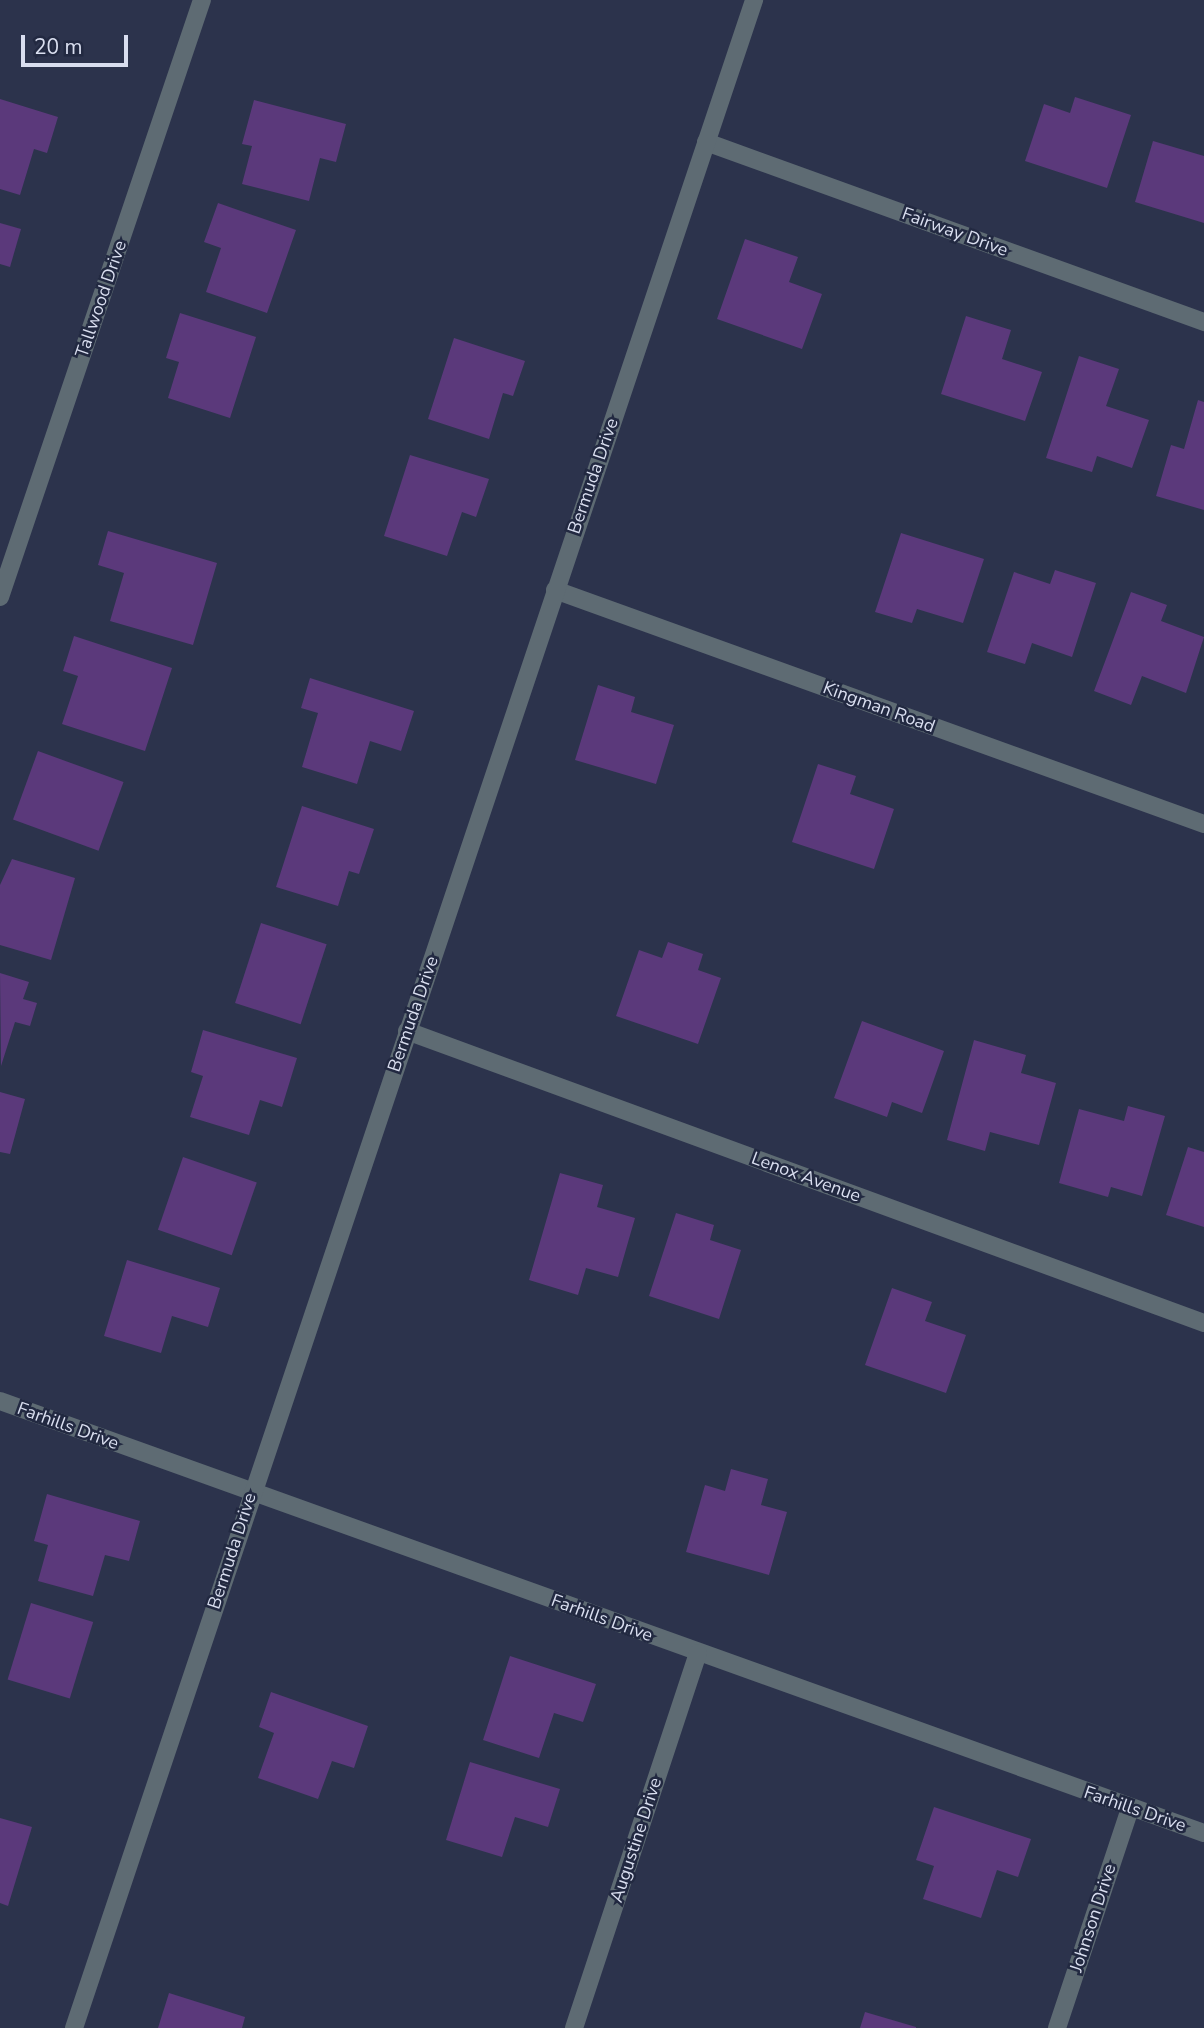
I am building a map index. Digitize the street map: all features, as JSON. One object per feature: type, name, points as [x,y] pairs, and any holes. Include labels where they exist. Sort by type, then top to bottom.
[{"type":"street","name":"Tallwood Drive","points":[[0,597],[202,0]]},
{"type":"street","name":"Bermuda Drive","points":[[74,2028],[754,0]]},
{"type":"street","name":"Fairway Drive","points":[[706,142],[1204,322]]},
{"type":"street","name":"Kingman Road","points":[[555,590],[1204,824]]},
{"type":"street","name":"Lenox Avenue","points":[[407,1031],[1204,1323]]},
{"type":"street","name":"Farhills Drive","points":[[0,1401],[251,1494],[1204,1833]]},
{"type":"street","name":"Augustine Drive","points":[[574,2028],[698,1653]]},
{"type":"street","name":"Johnson Drive","points":[[1057,2028],[1130,1808]]},
{"type":"building","points":[[1075,97],[1131,115],[1107,188],[1025,161],[1044,104],[1070,113]]},
{"type":"building","points":[[0,99],[58,117],[47,153],[34,149],[20,195],[0,189]]},
{"type":"building","points":[[254,100],[346,124],[336,162],[320,158],[309,201],[242,184],[252,146],[242,144]]},
{"type":"building","points":[[1153,141],[1204,156],[1204,223],[1135,202]]},
{"type":"building","points":[[218,203],[296,230],[267,313],[206,292],[221,248],[204,242]]},
{"type":"building","points":[[0,223],[21,229],[10,267],[0,264]]},
{"type":"building","points":[[745,239],[798,257],[789,282],[822,294],[802,349],[717,319]]},
{"type":"building","points":[[180,313],[256,337],[230,418],[168,398],[179,362],[166,358]]},
{"type":"building","points":[[966,316],[1011,330],[1002,359],[1042,372],[1025,421],[941,394]]},
{"type":"building","points":[[454,338],[525,361],[513,396],[503,393],[489,439],[428,419]]},
{"type":"building","points":[[1079,356],[1119,369],[1106,406],[1149,420],[1132,468],[1097,456],[1092,472],[1046,458]]},
{"type":"building","points":[[1198,400],[1204,402],[1204,510],[1156,496],[1171,445],[1184,449]]},
{"type":"building","points":[[410,455],[489,479],[476,517],[462,512],[447,556],[384,536]]},
{"type":"building","points":[[108,531],[217,563],[193,645],[110,621],[124,573],[98,565]]},
{"type":"building","points":[[901,533],[984,559],[963,623],[917,609],[912,623],[875,612]]},
{"type":"building","points":[[1055,570],[1096,583],[1072,657],[1032,643],[1025,664],[987,652],[1014,572],[1050,584]]},
{"type":"building","points":[[1131,592],[1167,605],[1161,621],[1204,637],[1186,693],[1142,676],[1131,705],[1094,691]]},
{"type":"building","points":[[74,636],[172,668],[145,751],[62,724],[78,676],[63,671]]},
{"type":"building","points":[[310,678],[414,711],[401,751],[370,741],[357,784],[302,767],[318,713],[301,708]]},
{"type":"building","points":[[598,685],[635,697],[631,712],[674,725],[656,784],[575,760]]},
{"type":"building","points":[[38,751],[124,782],[99,851],[13,820]]},
{"type":"building","points":[[818,764],[856,776],[850,794],[894,809],[874,869],[792,842]]},
{"type":"building","points":[[302,806],[374,829],[359,874],[349,871],[338,906],[276,887]]},
{"type":"building","points":[[12,859],[75,878],[51,960],[0,945],[0,885]]},
{"type":"building","points":[[261,923],[327,944],[301,1024],[235,1003]]},
{"type":"building","points":[[668,942],[703,954],[698,970],[721,978],[698,1044],[616,1016],[639,950],[662,958]]},
{"type":"building","points":[[0,973],[29,982],[23,999],[37,1003],[30,1026],[15,1022],[1,1066]]},
{"type":"building","points":[[862,1021],[944,1051],[922,1113],[892,1102],[887,1117],[834,1098]]},
{"type":"building","points":[[203,1030],[297,1058],[282,1107],[260,1100],[249,1135],[190,1117],[203,1076],[191,1072]]},
{"type":"building","points":[[974,1040],[1026,1055],[1021,1073],[1056,1083],[1039,1145],[990,1132],[985,1151],[947,1140]]},
{"type":"building","points":[[0,1092],[25,1099],[10,1154],[0,1152]]},
{"type":"building","points":[[1128,1106],[1165,1116],[1142,1196],[1111,1187],[1108,1197],[1059,1183],[1079,1109],[1124,1121]]},
{"type":"building","points":[[1188,1147],[1204,1152],[1204,1227],[1166,1215]]},
{"type":"building","points":[[183,1157],[257,1182],[232,1255],[158,1230]]},
{"type":"building","points":[[560,1173],[603,1185],[597,1207],[635,1218],[618,1277],[586,1268],[578,1295],[529,1280]]},
{"type":"building","points":[[676,1213],[714,1225],[710,1240],[741,1250],[719,1319],[649,1296]]},
{"type":"building","points":[[127,1260],[220,1288],[208,1327],[172,1316],[161,1353],[104,1336]]},
{"type":"building","points":[[892,1288],[932,1302],[925,1321],[966,1335],[946,1393],[865,1365]]},
{"type":"building","points":[[731,1469],[768,1479],[761,1505],[787,1512],[769,1575],[686,1552],[705,1485],[725,1491]]},
{"type":"building","points":[[47,1494],[140,1521],[129,1561],[105,1555],[93,1596],[38,1581],[48,1545],[34,1541]]},
{"type":"building","points":[[31,1603],[93,1622],[70,1699],[8,1680]]},
{"type":"building","points":[[510,1656],[596,1684],[583,1722],[554,1713],[539,1758],[483,1740]]},
{"type":"building","points":[[271,1692],[368,1726],[354,1768],[332,1761],[318,1799],[258,1778],[274,1733],[259,1727]]},
{"type":"building","points":[[470,1762],[560,1789],[548,1827],[515,1817],[502,1857],[446,1840]]},
{"type":"building","points":[[934,1807],[1031,1839],[1018,1877],[997,1870],[981,1918],[923,1899],[934,1866],[916,1860]]},
{"type":"building","points":[[0,1818],[32,1827],[8,1906],[0,1903]]},
{"type":"building","points":[[169,1993],[245,2017],[242,2028],[158,2028]]},
{"type":"building","points":[[865,2012],[916,2027],[916,2028],[860,2028]]}]
